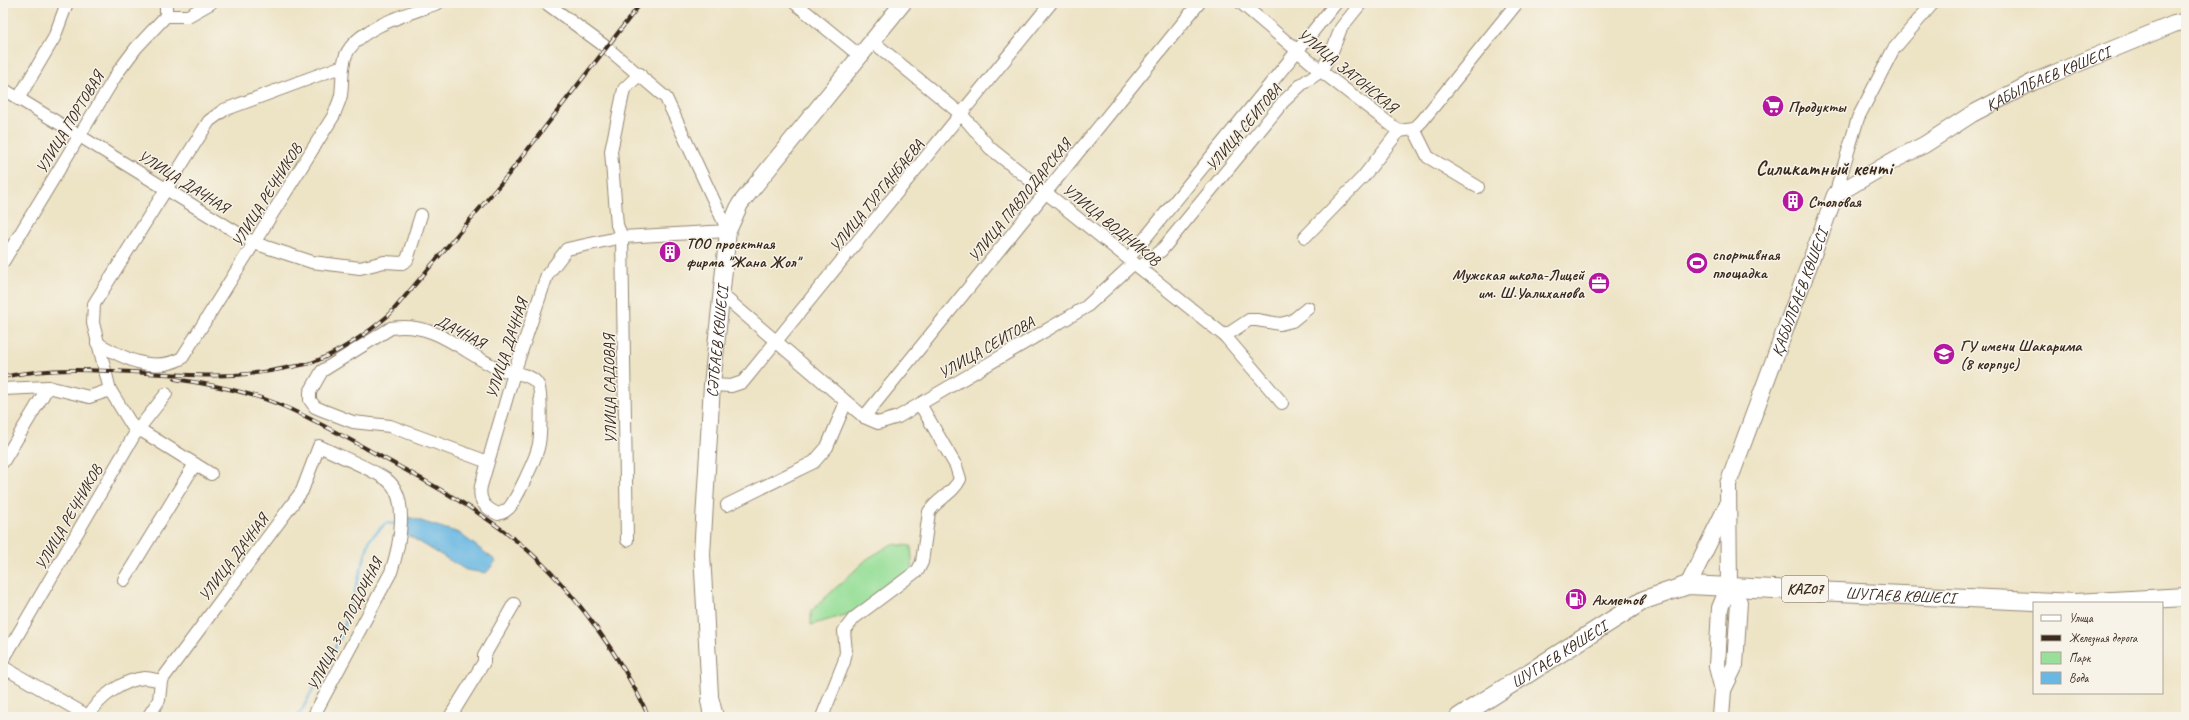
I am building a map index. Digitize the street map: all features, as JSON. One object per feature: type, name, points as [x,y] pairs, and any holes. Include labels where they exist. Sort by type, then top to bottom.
[{"type":"highway","name":"ШУГАЕВ КӨШЕСІ","points":[[1459,717],[1644,600],[1688,585],[2075,602],[2186,597]]},
{"type":"main road","name":"СӘТБАЕВ КӨШЕСІ","points":[[712,712],[702,554],[712,385],[728,231],[740,204],[903,3]]},
{"type":"main road","name":"ҚАБЫЛБАЕВ КӨШЕСІ","points":[[1721,717],[1723,690],[1717,667],[1720,608],[1729,586],[1728,484],[1835,195],[1896,159],[1924,145],[1972,114],[2033,82],[2174,24],[2186,21]]},
{"type":"main road","points":[[1688,585],[1728,504]]},
{"type":"street","points":[[8,96],[54,38],[67,3]]},
{"type":"street","points":[[166,3],[166,16],[188,16],[211,3]]},
{"type":"street","name":"УЛИЦА РЕЧНИКОВ","points":[[97,342],[125,358],[154,365],[168,364],[182,358],[334,115],[341,96],[343,66],[346,54],[354,42],[362,35],[395,19],[438,3]]},
{"type":"street","points":[[546,3],[640,74],[666,98],[728,231],[622,237]]},
{"type":"street","points":[[795,3],[860,56]]},
{"type":"street","name":"УЛИЦА ТУРГАНБАЕВА","points":[[712,385],[731,386],[743,382],[962,115],[1051,3]]},
{"type":"street","name":"УЛИЦА ПАВЛОДАРСКАЯ","points":[[864,417],[1199,3]]},
{"type":"street","name":"УЛИЦА ЗАТОНСКАЯ","points":[[1241,3],[1321,71],[1399,131]]},
{"type":"street","name":"УЛИЦА СЕИТОВА","points":[[721,294],[864,417],[872,422],[878,423],[898,417],[1086,307],[1134,263],[1297,51],[1336,3]]},
{"type":"street","name":"УЛИЦА СЕИТОВА","points":[[1134,263],[1162,251],[1283,102],[1302,84],[1321,71],[1331,54],[1341,28],[1362,3]]},
{"type":"street","points":[[1304,237],[1362,177],[1399,131],[1414,129],[1518,3]]},
{"type":"street","points":[[1835,195],[1858,118],[1893,50],[1933,3]]},
{"type":"street","name":"УЛИЦА ПОРТОВАЯ","points":[[3,262],[118,72],[136,48],[166,16]]},
{"type":"street","name":"УЛИЦА ВОДНИКОВ","points":[[872,42],[962,115],[990,148],[1225,336],[1282,403]]},
{"type":"street","points":[[211,474],[142,431],[136,432],[110,390],[97,342],[92,314],[94,304],[209,121],[219,114],[287,86],[343,66]]},
{"type":"street","name":"УЛИЦА САДОВАЯ","points":[[627,540],[622,237],[617,225],[611,150],[624,89],[640,74]]},
{"type":"street","name":"УЛИЦА ДАЧНАЯ","points":[[8,96],[80,136],[254,243],[312,262],[360,268],[384,262],[402,263],[407,260],[421,215]]},
{"type":"street","points":[[1414,129],[1428,156],[1478,187]]},
{"type":"street","name":"УЛИЦА ДАЧНАЯ","points":[[488,462],[514,373],[547,275],[567,249],[622,237]]},
{"type":"street","points":[[1225,336],[1249,320],[1280,324],[1292,321],[1308,308]]},
{"type":"street","name":"ДАЧНАЯ","points":[[402,326],[429,330],[446,337],[498,369],[533,379],[539,386],[540,435],[538,448],[510,507],[504,512],[498,514],[489,510],[483,504],[479,495],[488,462],[390,426],[353,422],[322,410],[310,400],[310,392],[322,372],[391,328],[402,326]]},
{"type":"street","points":[[3,389],[48,387],[90,396],[110,390]]},
{"type":"street","points":[[3,462],[48,387]]},
{"type":"street","name":"УЛИЦА РЕЧНИКОВ","points":[[3,660],[136,432],[166,394]]},
{"type":"street","points":[[727,505],[814,462],[827,447],[846,402]]},
{"type":"street","points":[[822,717],[844,662],[846,652],[844,631],[854,618],[918,570],[922,562],[928,512],[932,506],[956,487],[960,480],[956,466],[920,404]]},
{"type":"street","name":"УЛИЦА ДАЧНАЯ","points":[[161,681],[302,490],[319,446]]},
{"type":"street","name":"УЛИЦА 3-Я ЛОДОЧНАЯ","points":[[314,717],[391,572],[398,553],[401,528],[400,503],[395,490],[386,480],[319,446]]},
{"type":"street","points":[[124,580],[195,464]]},
{"type":"street","points":[[450,717],[462,694],[484,662],[484,656],[514,604]]},
{"type":"street","points":[[3,667],[88,716],[98,704],[121,686],[132,680],[146,678],[161,681],[159,700],[148,717]]},
{"type":"green space","points":[[892,544],[911,546],[913,572],[862,610],[811,625],[811,611],[867,559]]},
{"type":"water","points":[[408,517],[459,533],[496,561],[486,573],[466,570],[406,534]]},
{"type":"waterway","points":[[295,717],[301,712],[342,634],[370,539],[386,523],[397,524]]},
{"type":"railway","points":[[3,377],[38,372],[73,370],[180,375],[251,374],[309,364],[326,357],[345,346],[373,328],[390,314],[508,175],[641,3]]},
{"type":"railway","points":[[175,379],[240,392],[265,399],[291,409],[416,476],[453,497],[490,521],[524,547],[561,583],[611,649],[649,717]]},
{"type":"place","name":"Продукты","points":[[1773,106]]},
{"type":"place","name":"Столовая","points":[[1793,201]]},
{"type":"place","name":"ТОО проектная фирма \"Жана Жол\"","points":[[670,252]]},
{"type":"place","name":"спортивная площадка","points":[[1697,263]]},
{"type":"place","name":"Мужская школа-Лицей им. Ш.Уалиханова","points":[[1599,283]]},
{"type":"place","name":"ГУ имени Шакарима (8 корпус)","points":[[1944,354]]},
{"type":"place","name":"Ахметов","points":[[1576,599]]},
{"type":"district","name":"Силикатный кенті","points":[[1824,168]]}]
